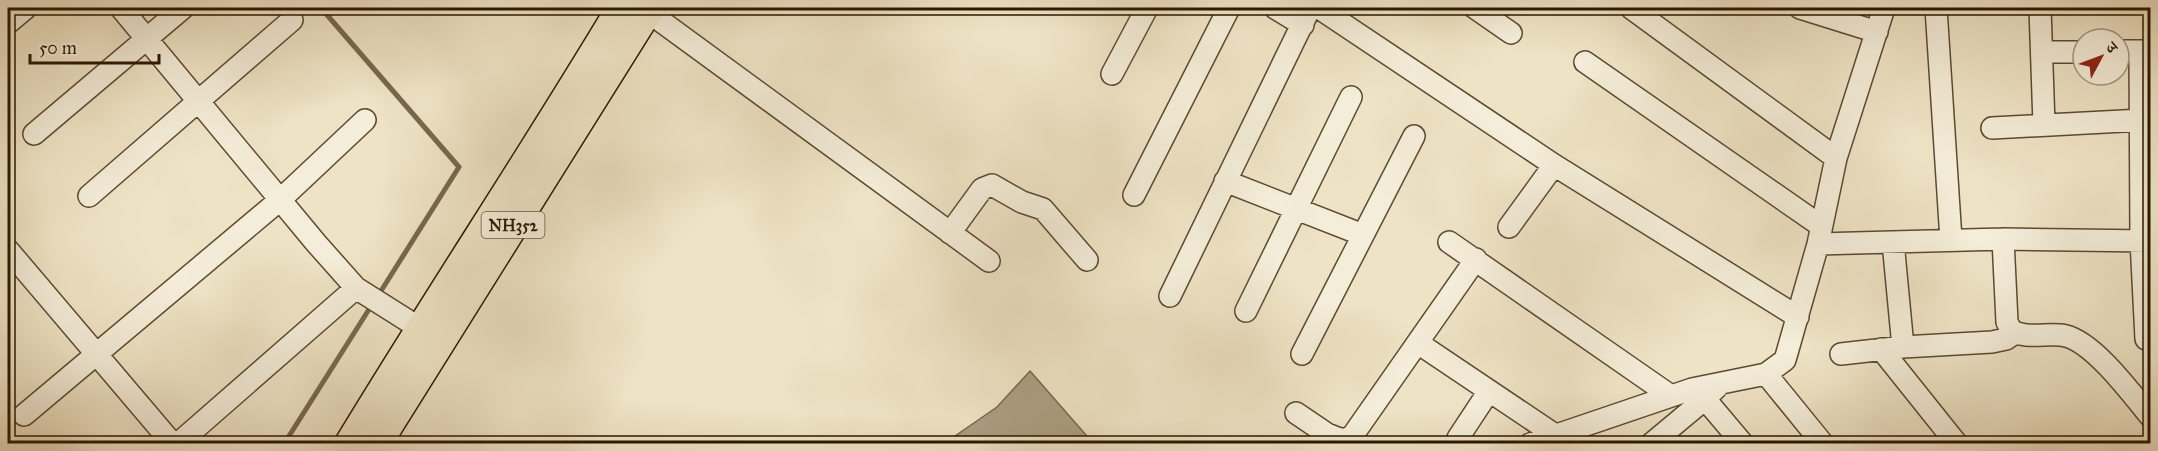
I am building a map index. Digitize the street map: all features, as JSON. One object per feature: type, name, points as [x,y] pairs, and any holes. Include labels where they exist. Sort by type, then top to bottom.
[{"type":"highway","name":"NH352","points":[[350,444],[430,335],[640,9]]},
{"type":"highway","name":"NH352","points":[[376,444],[430,335]]},
{"type":"street","points":[[8,23],[26,8]]},
{"type":"street","points":[[121,8],[356,288],[430,335]]},
{"type":"street","points":[[34,134],[183,8]]},
{"type":"street","points":[[1112,74],[1147,8]]},
{"type":"street","points":[[1134,195],[1229,8]]},
{"type":"street","points":[[1170,296],[1307,16],[1275,8]]},
{"type":"street","points":[[1319,8],[1554,165],[1798,317]]},
{"type":"street","points":[[1475,8],[1511,33]]},
{"type":"street","points":[[1631,8],[1836,158]]},
{"type":"street","points":[[1800,8],[1876,32]]},
{"type":"street","points":[[1530,444],[1692,389],[1766,374],[1785,360],[1820,235],[1836,158],[1884,8]]},
{"type":"street","points":[[1936,8],[1951,240]]},
{"type":"street","points":[[2040,8],[2044,125]]},
{"type":"street","points":[[640,9],[990,261]]},
{"type":"street","points":[[89,196],[292,20]]},
{"type":"street","points":[[2146,51],[2142,120],[2146,339]]},
{"type":"street","points":[[2042,52],[2071,52]]},
{"type":"street","points":[[1585,62],[1820,235],[1893,242],[2003,239],[2146,241]]},
{"type":"street","points":[[1246,311],[1351,97]]},
{"type":"street","points":[[24,415],[281,199],[365,120]]},
{"type":"street","points":[[1992,128],[2142,120]]},
{"type":"street","points":[[1302,354],[1414,136]]},
{"type":"street","points":[[1509,227],[1554,165]]},
{"type":"street","points":[[1225,181],[1363,235]]},
{"type":"street","points":[[950,233],[982,189],[992,185],[1022,202],[1043,209],[1087,260]]},
{"type":"street","points":[[2003,239],[2007,322],[2010,330],[2015,333],[2062,335],[2078,341],[2101,360],[2151,416]]},
{"type":"street","points":[[1449,242],[1671,396]]},
{"type":"street","points":[[1893,242],[1903,347]]},
{"type":"street","points":[[8,252],[172,443],[181,441],[356,288]]},
{"type":"street","points":[[1296,413],[1327,434],[1346,440],[1355,432],[1476,259]]},
{"type":"street","points":[[1841,354],[1903,347],[1992,342],[2006,339],[2015,333]]},
{"type":"street","points":[[1418,343],[1555,435]]},
{"type":"street","points":[[1881,349],[1957,444]]},
{"type":"street","points":[[1766,374],[1823,444]]},
{"type":"street","points":[[1651,444],[1720,384]]},
{"type":"street","points":[[1458,438],[1489,391]]},
{"type":"street","points":[[1705,399],[1743,444]]},
{"type":"shaded area","points":[[1030,371],[1093,443],[945,443],[997,407]]},
{"type":"waterway","points":[[321,8],[459,167],[381,291]]},
{"type":"waterway","points":[[284,444],[373,303]]}]
